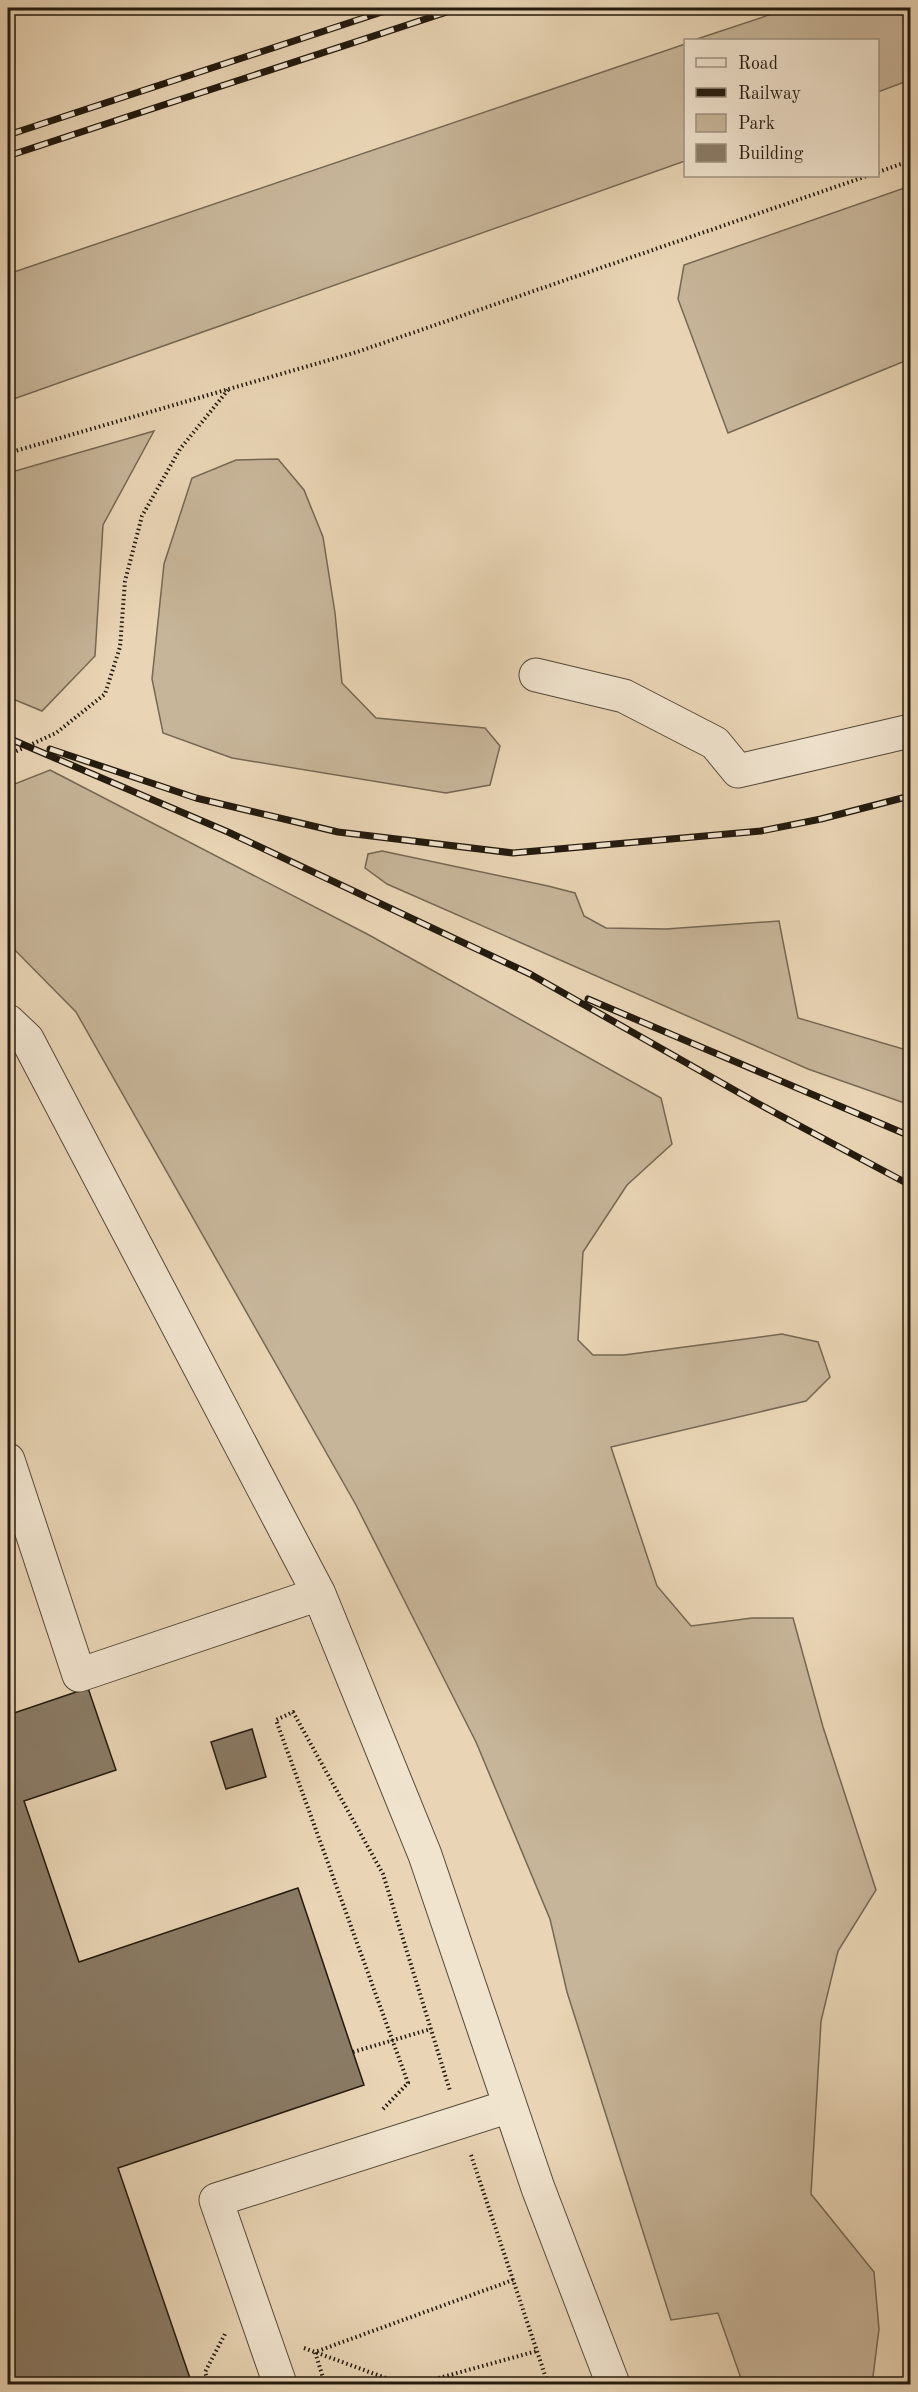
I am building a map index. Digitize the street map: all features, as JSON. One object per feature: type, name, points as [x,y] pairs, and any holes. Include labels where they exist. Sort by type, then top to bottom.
[{"type":"lane","points":[[536,675],[624,696],[714,743],[738,771],[910,731]]},
{"type":"lane","points":[[8,1021],[27,1039],[319,1594],[425,1855],[538,2188],[613,2385]]},
{"type":"lane","points":[[8,1460],[79,1675],[319,1594]]},
{"type":"lane","points":[[280,2385],[216,2200],[510,2106]]},
{"type":"path","points":[[879,172],[910,161]]},
{"type":"path","points":[[8,453],[357,352],[864,177]]},
{"type":"path","points":[[8,755],[56,733],[105,694],[120,647],[125,581],[142,516],[180,449],[228,389]]},
{"type":"path","points":[[377,2115],[408,2083],[276,1720],[293,1712],[383,1874],[460,2122],[548,2385]]},
{"type":"path","points":[[353,2052],[431,2029]]},
{"type":"path","points":[[315,2352],[513,2280]]},
{"type":"path","points":[[209,2385],[205,2372],[247,2290]]},
{"type":"path","points":[[262,2333],[402,2385]]},
{"type":"path","points":[[417,2385],[537,2351]]},
{"type":"path","points":[[315,2352],[325,2385]]},
{"type":"green space","points":[[790,8],[910,8],[910,80],[879,92],[879,39],[697,39]]},
{"type":"green space","points":[[684,44],[684,161],[8,401],[8,274]]},
{"type":"green space","points":[[910,186],[910,359],[728,433],[678,299],[684,265]]},
{"type":"green space","points":[[154,431],[103,525],[95,656],[42,711],[8,697],[8,473]]},
{"type":"green space","points":[[278,459],[304,490],[323,537],[335,613],[342,683],[376,718],[485,728],[500,746],[490,785],[446,793],[232,758],[163,733],[152,679],[164,564],[192,478],[236,460]]},
{"type":"green space","points":[[50,770],[369,935],[661,1098],[672,1144],[627,1185],[583,1252],[578,1340],[593,1355],[624,1355],[782,1334],[818,1342],[830,1377],[806,1401],[611,1447],[657,1586],[691,1626],[752,1618],[793,1618],[823,1727],[876,1890],[838,1951],[821,2021],[811,2194],[874,2272],[879,2329],[872,2384],[743,2384],[718,2313],[671,2320],[567,1992],[550,1919],[476,1742],[356,1505],[76,1012],[8,943],[8,790],[12,785]]},
{"type":"green space","points":[[382,851],[575,893],[584,916],[606,928],[666,929],[779,921],[798,1018],[910,1051],[910,1105],[808,1069],[387,884],[365,868],[368,854]]},
{"type":"building","points":[[88,1688],[116,1770],[24,1801],[79,1962],[298,1888],[364,2085],[118,2168],[192,2384],[8,2384],[8,1715]]},
{"type":"building","points":[[252,1729],[266,1777],[226,1789],[211,1742]]},
{"type":"railway","points":[[8,135],[394,8]]},
{"type":"railway","points":[[8,156],[459,8]]},
{"type":"railway","points":[[8,738],[228,832],[530,974],[757,1103],[910,1185]]},
{"type":"railway","points":[[50,749],[196,798],[338,832],[513,853],[761,831],[821,819],[910,796]]},
{"type":"railway","points":[[588,999],[910,1136]]}]
